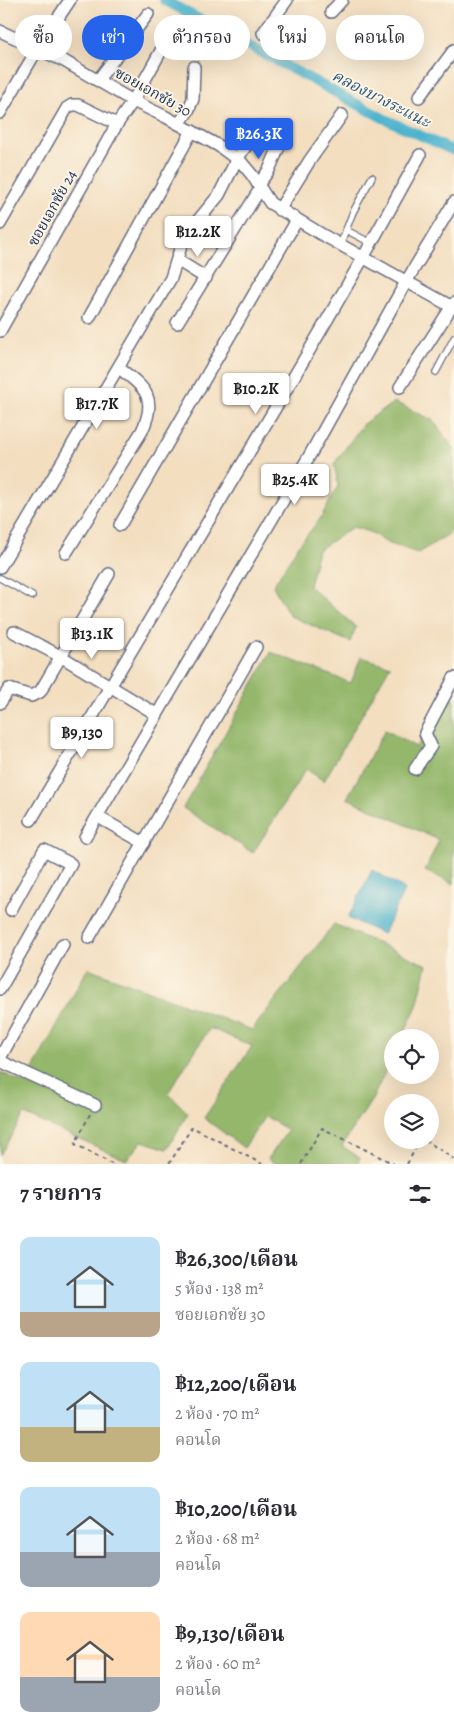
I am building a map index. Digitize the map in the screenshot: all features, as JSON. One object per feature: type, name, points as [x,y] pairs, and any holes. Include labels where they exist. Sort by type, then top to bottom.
[{"type":"street","points":[[60,15],[70,0]]},
{"type":"street","points":[[276,15],[287,0]]},
{"type":"street","points":[[331,12],[342,0]]},
{"type":"street","points":[[98,80],[148,14]]},
{"type":"street","name":"ซอยเอกชัย 30","points":[[0,31],[15,38]]},
{"type":"street","points":[[419,97],[454,50]]},
{"type":"street","points":[[0,113],[31,60]]},
{"type":"street","name":"ซอยเอกชัย 30","points":[[60,60],[219,146],[237,159],[252,175],[270,203],[279,210],[406,282],[453,306]]},
{"type":"street","name":"ซอยเอกชัย 24","points":[[0,331],[117,124],[133,101],[156,60]]},
{"type":"street","points":[[179,124],[193,99],[194,67]]},
{"type":"street","points":[[0,224],[68,108],[72,105],[78,105],[117,124]]},
{"type":"street","points":[[279,210],[310,160],[342,115]]},
{"type":"street","points":[[0,567],[171,278],[182,243],[219,195],[237,159],[260,127]]},
{"type":"street","points":[[89,318],[192,131]]},
{"type":"street","points":[[177,323],[206,278],[269,170],[279,147]]},
{"type":"street","points":[[31,820],[364,258],[420,155]]},
{"type":"street","points":[[85,837],[310,454],[406,282],[454,202]]},
{"type":"street","points":[[120,525],[297,220]]},
{"type":"street","points":[[177,260],[206,278]]},
{"type":"street","points":[[400,387],[453,306]]},
{"type":"street","points":[[66,553],[142,431],[148,418],[150,406],[147,396],[139,383],[119,368]]},
{"type":"street","points":[[0,703],[4,687],[31,696],[40,692],[109,574]]},
{"type":"street","points":[[14,632],[62,657],[156,714]]},
{"type":"street","points":[[89,938],[256,647]]},
{"type":"street","points":[[415,769],[431,746],[425,733],[426,729],[454,678]]},
{"type":"street","points":[[98,816],[144,843]]},
{"type":"street","points":[[0,988],[71,864],[44,850],[11,910]]},
{"type":"street","points":[[63,944],[0,1060],[95,1105]]},
{"type":"lane","points":[[340,244],[363,192],[372,177]]},
{"type":"lane","points":[[346,230],[371,243]]},
{"type":"lane","points":[[436,372],[454,338]]},
{"type":"lane","points":[[0,578],[32,596]]},
{"type":"path","points":[[95,1105],[75,1144],[112,1164]]},
{"type":"path","points":[[169,1164],[192,1128],[262,1164]]},
{"type":"path","points":[[301,1164],[322,1128],[394,1164]]},
{"type":"path","points":[[407,1164],[415,1149]]},
{"type":"path","points":[[439,1149],[454,1159]]},
{"type":"green space","points":[[394,402],[433,420],[454,449],[454,520],[449,534],[418,553],[387,543],[372,533],[353,527],[318,550],[309,586],[356,627],[350,642],[290,616],[273,586],[298,546],[320,519],[338,486],[334,464],[363,424]]},
{"type":"green space","points":[[271,652],[351,683],[361,657],[390,666],[324,781],[306,769],[253,853],[183,808]]},
{"type":"green space","points":[[451,697],[454,699],[454,884],[425,871],[439,840],[347,798],[385,730],[416,747]]},
{"type":"green space","points":[[334,924],[427,965],[417,1006],[406,1029],[384,1029],[384,1074],[373,1098],[342,1146],[360,1158],[357,1164],[275,1164],[268,1159],[288,1130],[265,1116],[244,1148],[204,1118],[252,1046],[210,1028],[168,1093],[188,1113],[167,1149],[142,1141],[126,1160],[24,1114],[0,1155],[0,1072],[25,1084],[88,968],[252,1030]]},
{"type":"water","points":[[372,870],[405,889],[383,934],[348,918]]},
{"type":"waterway","name":"คลองบางระแนะ","points":[[164,0],[383,118],[454,151]]}]
